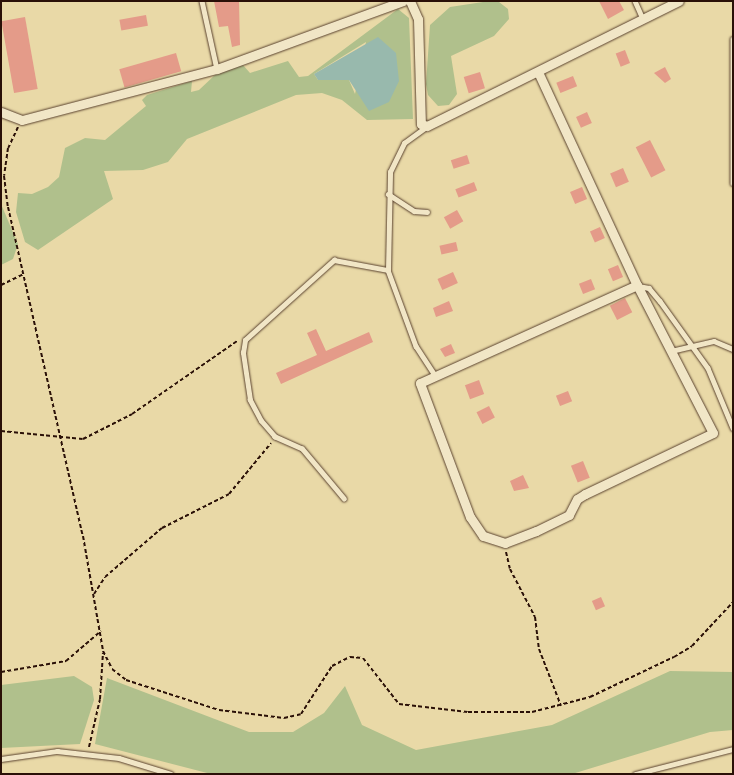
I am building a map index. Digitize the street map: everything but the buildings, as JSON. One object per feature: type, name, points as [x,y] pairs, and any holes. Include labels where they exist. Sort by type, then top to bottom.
[{"type":"street","points":[[1,112],[22,120],[217,69],[404,1]]},
{"type":"street","points":[[410,1],[418,19],[421,124],[427,126],[538,72],[642,18],[680,1]]},
{"type":"street","points":[[538,72],[637,285],[713,433],[585,494],[577,499],[569,515],[505,542],[484,536],[470,517],[420,383],[434,374],[637,285]]},
{"type":"lane","points":[[202,1],[217,69]]},
{"type":"lane","points":[[635,1],[642,18]]},
{"type":"lane","points":[[733,39],[733,183]]},
{"type":"lane","points":[[427,126],[396,154],[388,194],[388,270],[416,346],[434,374]]},
{"type":"lane","points":[[388,194],[414,211],[427,212]]},
{"type":"lane","points":[[344,498],[302,449],[275,437],[250,400],[243,353],[254,330],[334,260],[388,270]]},
{"type":"lane","points":[[637,285],[649,288],[660,300],[708,368],[733,428]]},
{"type":"lane","points":[[671,351],[714,341],[733,349]]},
{"type":"lane","points":[[636,774],[733,749]]},
{"type":"lane","points":[[1,759],[57,752],[87,754],[118,758],[170,774]]},
{"type":"path","points":[[22,120],[8,148],[4,176],[101,631],[103,651],[100,699],[87,754]]},
{"type":"path","points":[[1,285],[24,274]]},
{"type":"path","points":[[1,431],[60,435],[82,439],[132,414],[254,330]]},
{"type":"path","points":[[94,594],[105,577],[162,528],[235,489],[275,437]]},
{"type":"path","points":[[505,542],[510,569],[535,617],[539,649],[560,706]]},
{"type":"path","points":[[103,651],[112,669],[126,680],[160,693],[218,710],[284,718],[300,714],[332,666],[350,657],[363,658],[399,704],[508,714],[560,706],[674,657],[692,646],[733,602]]},
{"type":"path","points":[[1,672],[66,661],[101,631]]},
{"type":"green space","points":[[483,2],[499,2],[508,9],[509,19],[494,36],[451,56],[457,94],[449,105],[438,106],[428,95],[426,84],[430,25],[450,7]]},
{"type":"green space","points":[[398,9],[409,18],[413,119],[367,120],[342,100],[322,93],[296,95],[187,139],[168,162],[143,170],[104,171],[113,199],[38,250],[25,242],[16,212],[18,193],[32,194],[48,187],[59,177],[65,148],[85,138],[105,140],[146,106],[142,100],[147,95],[192,81],[191,92],[199,90],[216,74],[243,65],[250,73],[288,61],[299,77],[308,76]],"holes":[[[366,42],[355,94],[349,80],[318,80],[314,74]]]},
{"type":"green space","points":[[1,204],[18,244],[13,259],[1,265]]},
{"type":"green space","points":[[670,671],[733,672],[733,730],[710,732],[572,774],[211,774],[95,744],[107,678],[249,732],[293,732],[324,713],[345,686],[362,725],[416,750],[552,725]]},
{"type":"green space","points":[[74,676],[92,687],[94,700],[80,744],[1,748],[1,685]]},
{"type":"water","points":[[378,37],[396,53],[399,81],[389,102],[369,111],[349,80],[318,80],[314,74]]}]
